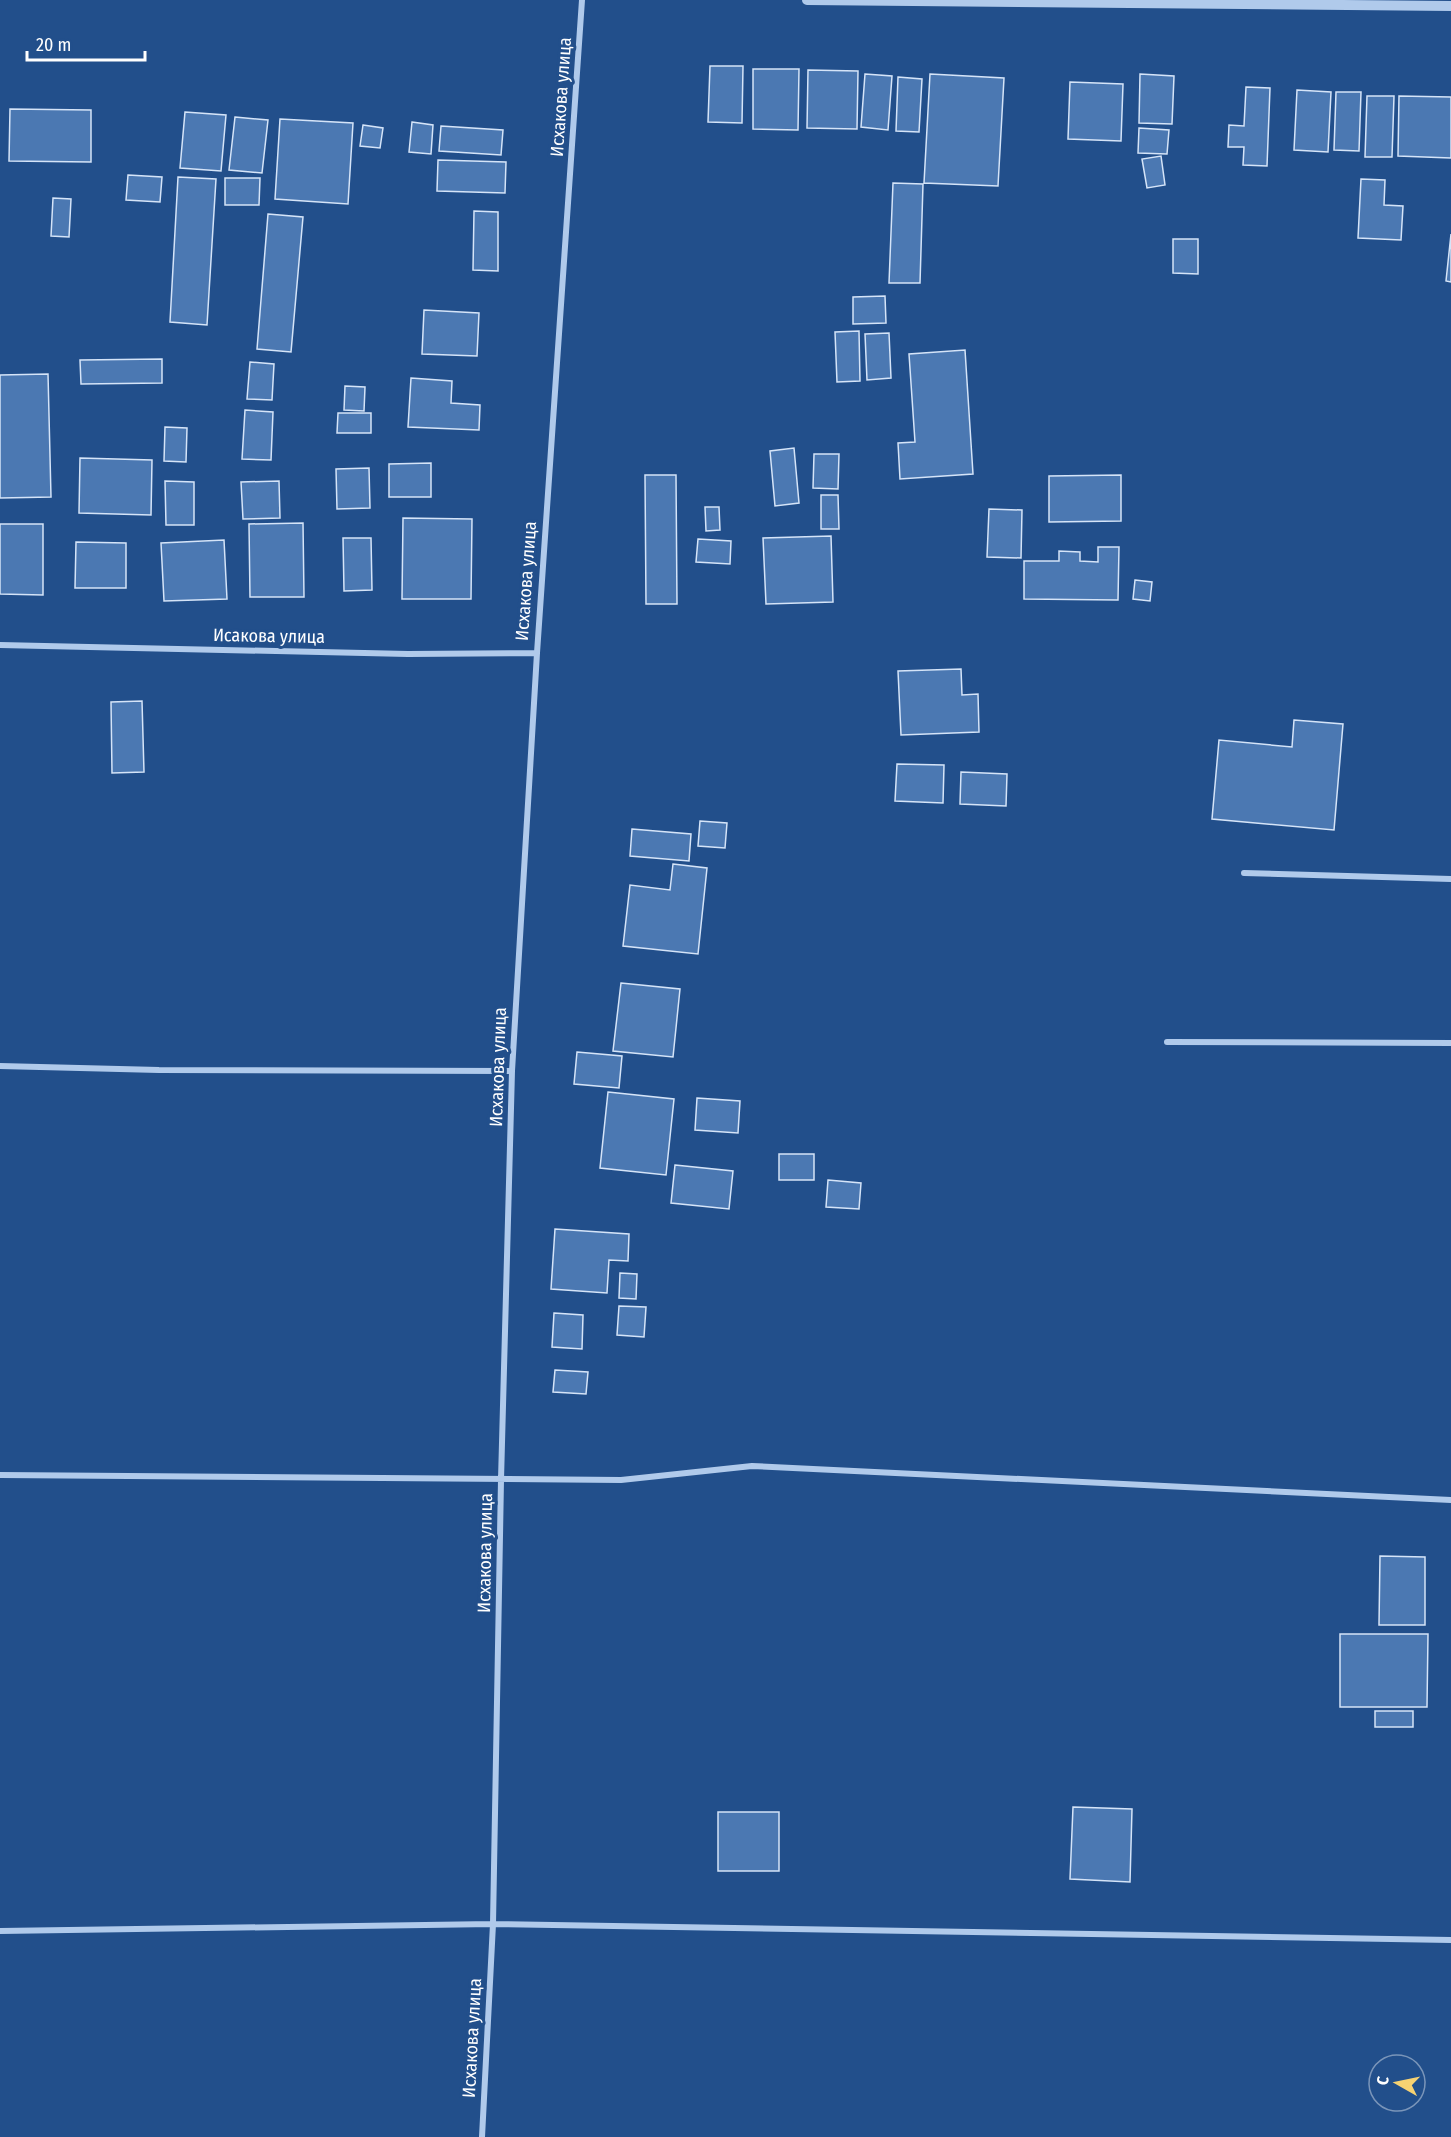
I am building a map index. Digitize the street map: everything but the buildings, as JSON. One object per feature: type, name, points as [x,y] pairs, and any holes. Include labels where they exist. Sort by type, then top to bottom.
[{"type":"street","name":"Исхакова улица","points":[[482,2137],[493,1924],[501,1480],[512,1071],[537,652],[582,0]]},
{"type":"street","points":[[807,0],[1451,6]]},
{"type":"street","name":"Исакова улица","points":[[0,645],[396,654],[537,652]]},
{"type":"street","points":[[1244,873],[1451,879]]},
{"type":"street","points":[[1167,1042],[1451,1042]]},
{"type":"street","points":[[0,1066],[159,1070],[512,1071]]},
{"type":"street","points":[[0,1475],[621,1480],[752,1466],[1451,1500]]},
{"type":"street","points":[[0,1931],[493,1924],[1451,1940]]}]
